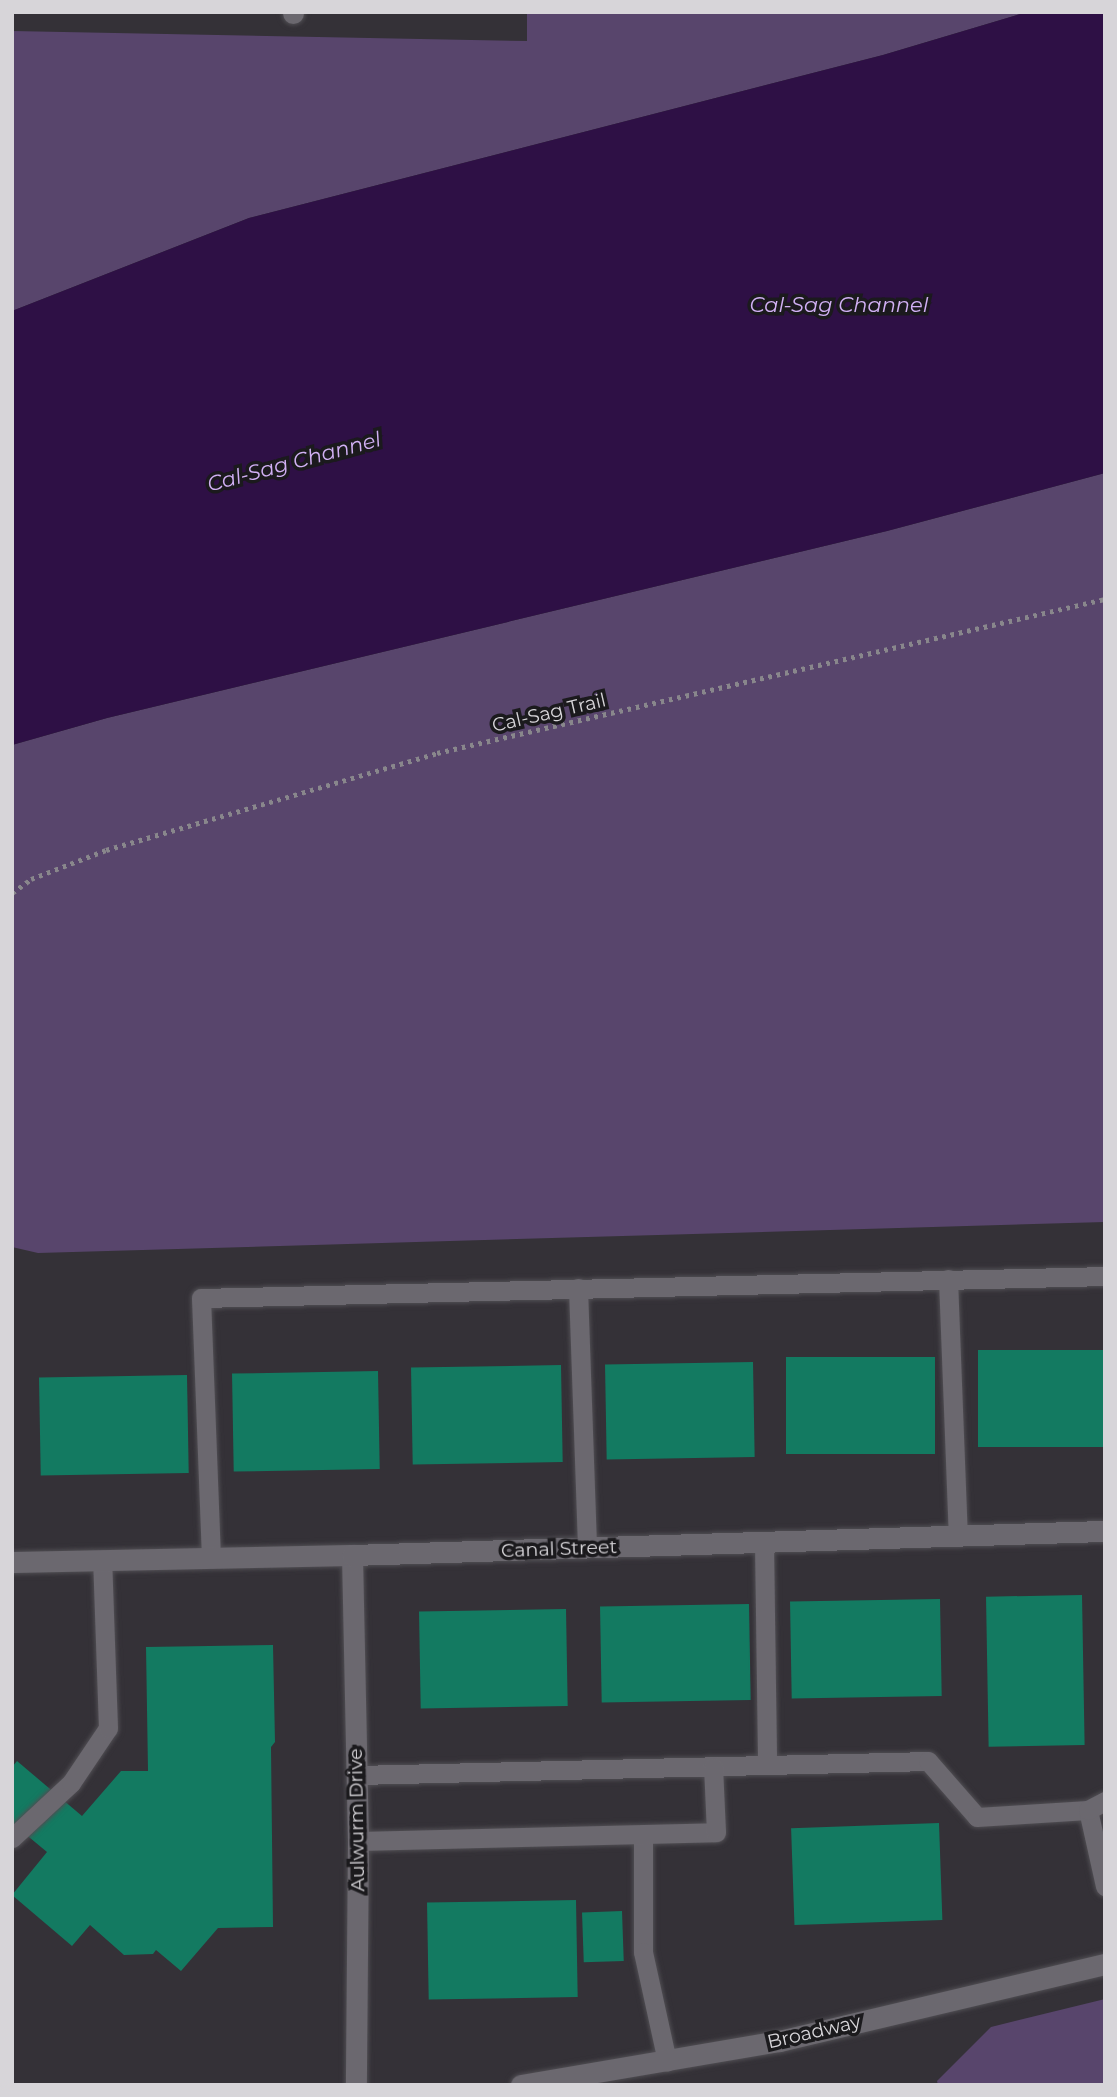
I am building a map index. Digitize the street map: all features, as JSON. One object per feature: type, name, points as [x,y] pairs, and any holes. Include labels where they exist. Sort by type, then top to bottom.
[{"type":"street","name":"Canal Street","points":[[12,1562],[352,1555],[1105,1531]]},
{"type":"street","name":"Aulwurm Drive","points":[[352,1555],[358,1841],[356,2085]]},
{"type":"street","name":"Broadway","points":[[521,2085],[779,2040],[1105,1964]]},
{"type":"lane","points":[[211,1558],[201,1298],[1105,1276]]},
{"type":"lane","points":[[948,1279],[958,1536]]},
{"type":"lane","points":[[578,1289],[587,1548]]},
{"type":"lane","points":[[764,1542],[767,1765]]},
{"type":"lane","points":[[12,1838],[71,1783],[108,1728],[102,1560]]},
{"type":"lane","points":[[357,1775],[928,1761],[977,1817],[1097,1805],[1105,1886]]},
{"type":"lane","points":[[358,1841],[716,1832],[713,1767]]},
{"type":"lane","points":[[643,1835],[643,1952],[667,2061]]},
{"type":"path","name":"Cal-Sag Trail","points":[[12,893],[31,879],[106,850],[437,753],[1105,599]]},
{"type":"shaded area","points":[[527,12],[1027,12],[883,55],[249,218],[12,311],[12,31],[527,41]]},
{"type":"shaded area","points":[[1105,473],[1105,1222],[38,1253],[12,1247],[12,745],[107,718],[887,531]]},
{"type":"shaded area","points":[[1105,1999],[1105,2085],[938,2085],[937,2081],[991,2027]]},
{"type":"water","name":"Cal-Sag Channel","points":[[1027,12],[1105,12],[1105,473],[887,531],[107,718],[12,745],[12,311],[249,218],[883,55]]},
{"type":"building","points":[[978,1350],[1105,1350],[1105,1447],[978,1447]]},
{"type":"building","points":[[786,1357],[935,1357],[935,1454],[786,1454]]},
{"type":"building","points":[[753,1362],[755,1457],[607,1460],[605,1365]]},
{"type":"building","points":[[561,1365],[563,1462],[413,1465],[411,1368]]},
{"type":"building","points":[[378,1371],[380,1469],[234,1472],[232,1374]]},
{"type":"building","points":[[187,1375],[189,1473],[41,1476],[39,1378]]},
{"type":"building","points":[[1082,1595],[1085,1745],[989,1747],[986,1597]]},
{"type":"building","points":[[940,1599],[942,1696],[792,1699],[790,1602]]},
{"type":"building","points":[[749,1604],[751,1700],[602,1703],[600,1607]]},
{"type":"building","points":[[566,1609],[568,1706],[421,1709],[419,1612]]},
{"type":"building","points":[[273,1645],[273,1927],[218,1928],[181,1971],[156,1950],[153,1954],[124,1955],[90,1925],[72,1946],[12,1895],[47,1852],[12,1823],[12,1767],[17,1761],[82,1816],[121,1771],[148,1771],[146,1647]]},
{"type":"building","points":[[939,1823],[942,1920],[794,1925],[791,1828]]},
{"type":"building","points":[[576,1900],[578,1997],[429,2000],[427,1903]]},
{"type":"building","points":[[622,1911],[624,1961],[584,1962],[582,1912]]}]
